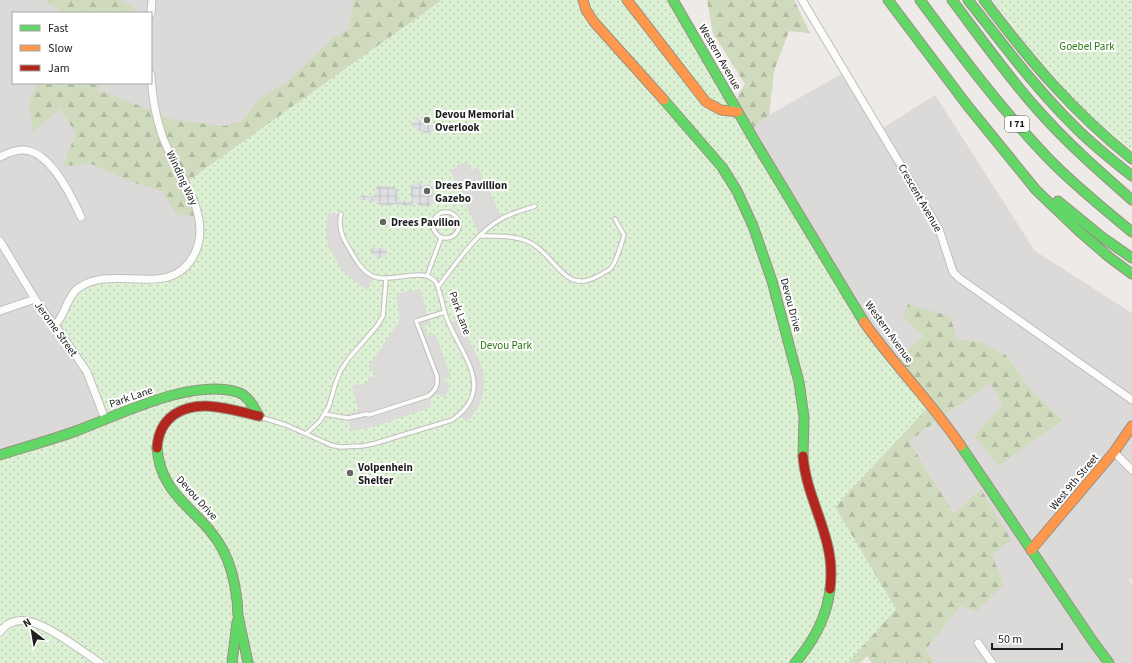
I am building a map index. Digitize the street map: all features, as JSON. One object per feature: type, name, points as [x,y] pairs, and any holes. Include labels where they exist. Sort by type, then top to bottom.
[{"type":"main road","name":"Devou Drive","points":[[583,0],[586,10],[594,22],[708,149],[726,172],[739,195],[768,265],[800,385],[804,416],[804,467],[810,491],[827,543],[831,562],[832,583],[830,598],[824,618],[817,634],[805,653],[796,663]]},
{"type":"main road","points":[[627,0],[706,102],[711,106],[730,113],[738,112]]},
{"type":"main road","name":"Western Avenue","points":[[673,0],[738,112],[864,322],[912,384],[944,421],[1109,663]]},
{"type":"main road","points":[[888,0],[1002,150],[1036,190],[1079,231],[1109,257],[1132,274]]},
{"type":"main road","name":"I 71","points":[[920,0],[977,76],[1026,135],[1073,183],[1132,232]]},
{"type":"main road","name":"I 71","points":[[952,0],[1025,95],[1062,135],[1101,173],[1132,200]]},
{"type":"main road","points":[[968,0],[1034,84],[1070,122],[1099,149],[1132,176]]},
{"type":"main road","points":[[984,0],[1031,61],[1070,104],[1132,159]]},
{"type":"main road","points":[[1002,150],[1102,237],[1132,258]]},
{"type":"main road","name":"Park Lane","points":[[0,455],[58,438],[164,398],[191,391],[214,389],[238,392],[252,404],[258,416]]},
{"type":"main road","name":"Devou Drive","points":[[248,663],[238,614],[236,593],[223,549],[211,532],[170,489],[161,472],[156,449],[158,434],[169,418],[173,414],[187,407],[208,406],[258,416]]},
{"type":"main road","name":"West 9th Street","points":[[1031,550],[1114,452],[1132,426]]},
{"type":"main road","name":"Devou Drive","points":[[232,663],[238,614]]},
{"type":"street","points":[[150,12],[152,0]]},
{"type":"street","name":"Crescent Avenue","points":[[802,0],[939,229],[954,272],[959,278],[1132,400]]},
{"type":"street","name":"Winding Way","points":[[55,325],[62,316],[68,300],[78,289],[98,280],[112,278],[156,280],[170,277],[185,268],[199,245],[199,215],[193,199],[162,136],[155,110],[152,84]]},
{"type":"street","points":[[0,157],[18,150],[23,150],[31,151],[42,158],[49,164],[65,186],[81,217]]},
{"type":"street","name":"Jerome Street","points":[[0,241],[35,298],[87,372],[105,419]]},
{"type":"street","points":[[0,311],[35,298]]},
{"type":"street","points":[[1114,452],[1132,470]]},
{"type":"street","points":[[0,632],[12,622],[20,620],[33,622],[47,629],[100,663]]},
{"type":"street","points":[[978,643],[992,663]]},
{"type":"lane","points":[[438,288],[452,269],[491,225],[502,218],[536,206]]},
{"type":"lane","points":[[440,213],[452,213],[458,220],[459,228],[454,236],[441,238],[437,235],[433,228],[434,219],[440,213]]},
{"type":"lane","points":[[341,214],[340,225],[343,239],[356,261],[375,277],[386,279],[405,276],[427,276],[441,238]]},
{"type":"lane","points":[[480,236],[508,237],[531,243],[543,251],[568,277],[579,282],[590,281],[611,269],[624,235],[615,219]]},
{"type":"lane","name":"Park Lane","points":[[258,416],[307,433],[331,445],[362,446],[441,425],[460,415],[470,402],[475,388],[474,377],[469,364],[451,330],[435,281],[427,276]]},
{"type":"lane","points":[[307,433],[320,421],[329,406],[341,370],[349,358],[377,326],[383,316],[386,279]]},
{"type":"lane","points":[[324,414],[348,418],[366,414],[370,415],[428,396],[435,391],[438,384],[437,376],[416,321],[445,312]]},
{"type":"shaded area","points":[[0,0],[396,0],[412,21],[200,232],[193,257],[87,372],[105,419],[0,455]]},
{"type":"shaded area","points":[[845,72],[880,130],[935,95],[1035,251],[1132,313],[1132,578],[1129,581],[1132,584],[1132,663],[935,663],[926,649],[961,606],[976,612],[954,514],[909,441],[990,383],[1002,405],[1063,420],[1032,391],[1005,354],[981,342],[957,339],[903,317],[923,336],[888,367],[745,135],[769,115]]},
{"type":"shaded area","points":[[415,116],[424,125],[432,125],[435,127],[432,129],[432,132],[424,133],[414,128],[411,124],[416,121]]},
{"type":"shaded area","points":[[467,162],[471,170],[478,167],[502,218],[480,236],[450,170],[458,167],[457,165]]},
{"type":"shaded area","points":[[419,181],[422,186],[425,184],[430,185],[434,189],[433,197],[435,201],[430,204],[431,207],[425,207],[415,202],[411,204],[413,206],[395,204],[391,206],[357,199],[362,195],[372,197],[375,194],[376,188],[379,186],[394,187],[398,191],[397,197],[399,200],[410,202],[413,200],[411,196],[411,189],[413,183],[415,184]],"holes":[[[429,186],[432,190],[431,193],[428,196],[424,195],[422,188]]]},
{"type":"shaded area","points":[[328,213],[341,214],[340,219],[343,239],[366,270],[375,277],[367,290],[344,273],[328,247],[326,231]]},
{"type":"shaded area","points":[[372,247],[387,249],[387,255],[380,258],[375,257],[371,253]]},
{"type":"shaded area","points":[[421,289],[426,311],[431,324],[424,326],[428,336],[435,334],[451,377],[444,379],[444,381],[451,385],[444,398],[437,394],[430,400],[432,407],[373,427],[351,431],[347,413],[356,412],[358,409],[352,386],[368,382],[368,379],[375,376],[375,373],[368,367],[400,320],[396,294]]},
{"type":"shaded area","points":[[458,319],[479,360],[484,376],[484,391],[478,408],[467,422],[460,415],[470,402],[474,378],[449,324]]},
{"type":"green space","points":[[45,0],[119,0],[135,8],[135,12],[64,12]]},
{"type":"green space","name":"Devou Park","points":[[353,0],[567,0],[731,108],[745,84],[713,33],[707,0],[794,0],[810,33],[789,31],[774,71],[769,115],[745,135],[888,367],[923,336],[903,317],[908,304],[950,316],[957,339],[981,342],[1005,354],[1032,391],[1063,420],[999,466],[974,436],[1002,405],[990,383],[909,441],[954,514],[981,489],[1011,540],[992,556],[1004,584],[976,612],[961,606],[926,649],[935,663],[872,663],[867,656],[860,663],[439,663],[329,281],[135,280],[179,272],[199,245],[199,216],[177,215],[162,191],[132,182],[91,164],[63,166],[76,133],[60,109],[33,132],[29,101],[37,84],[100,84],[97,90],[170,119],[224,126],[242,121],[260,98],[289,80],[335,36],[349,29]]},
{"type":"green space","name":"Devou Park","points":[[442,0],[673,0],[864,322],[930,405],[835,507],[896,609],[848,663],[0,663],[0,455],[105,419],[93,386],[55,325],[68,300],[92,281],[170,277],[193,257],[200,232],[185,183]]},
{"type":"green space","name":"Goebel Park","points":[[993,0],[1132,0],[1132,151],[1092,117],[1067,92],[1033,53]]},
{"type":"traffic: fast","points":[[673,0],[756,143],[864,322]]},
{"type":"traffic: fast","points":[[888,0],[967,105],[1036,190],[1079,231],[1109,257],[1132,274]]},
{"type":"traffic: fast","points":[[920,0],[981,81],[1048,158],[1068,178],[1132,232]]},
{"type":"traffic: fast","points":[[952,0],[1004,69],[1037,109],[1071,145],[1132,200]]},
{"type":"traffic: fast","points":[[968,0],[1047,98],[1090,141],[1132,176]]},
{"type":"traffic: fast","points":[[984,0],[1018,44],[1071,104],[1110,141],[1132,159]]},
{"type":"traffic: fast","points":[[664,100],[722,167],[737,191],[753,226],[772,281],[799,382],[804,417],[803,456]]},
{"type":"traffic: fast","points":[[1058,201],[1102,237],[1132,258]]},
{"type":"traffic: fast","points":[[0,455],[76,431],[155,400],[198,390],[219,389],[237,392],[250,402],[259,416]]},
{"type":"traffic: fast","points":[[961,446],[1109,663]]},
{"type":"traffic: fast","points":[[157,448],[160,465],[166,480],[174,492],[214,536],[226,556],[234,581],[238,615],[248,663]]},
{"type":"traffic: fast","points":[[795,663],[808,647],[818,629],[826,610],[830,589]]},
{"type":"traffic: fast","points":[[232,663],[237,622]]},
{"type":"traffic: slow","points":[[583,0],[586,10],[594,22],[664,100]]},
{"type":"traffic: slow","points":[[627,0],[706,102],[721,110],[738,112]]},
{"type":"traffic: slow","points":[[864,322],[961,446]]},
{"type":"traffic: slow","points":[[1031,550],[1114,452],[1132,426]]},
{"type":"traffic: jam","points":[[157,448],[160,433],[164,424],[175,414],[185,409],[205,406],[216,407],[259,416]]},
{"type":"traffic: jam","points":[[803,456],[804,467],[828,549],[831,571],[830,589]]},
{"type":"place","name":"Devou Memorial Overlook","points":[[427,120]]},
{"type":"place","name":"Drees Pavillion Gazebo","points":[[427,191]]},
{"type":"place","name":"Drees Pavilion","points":[[383,222]]},
{"type":"place","name":"Volpenhein Shelter","points":[[350,473]]}]
